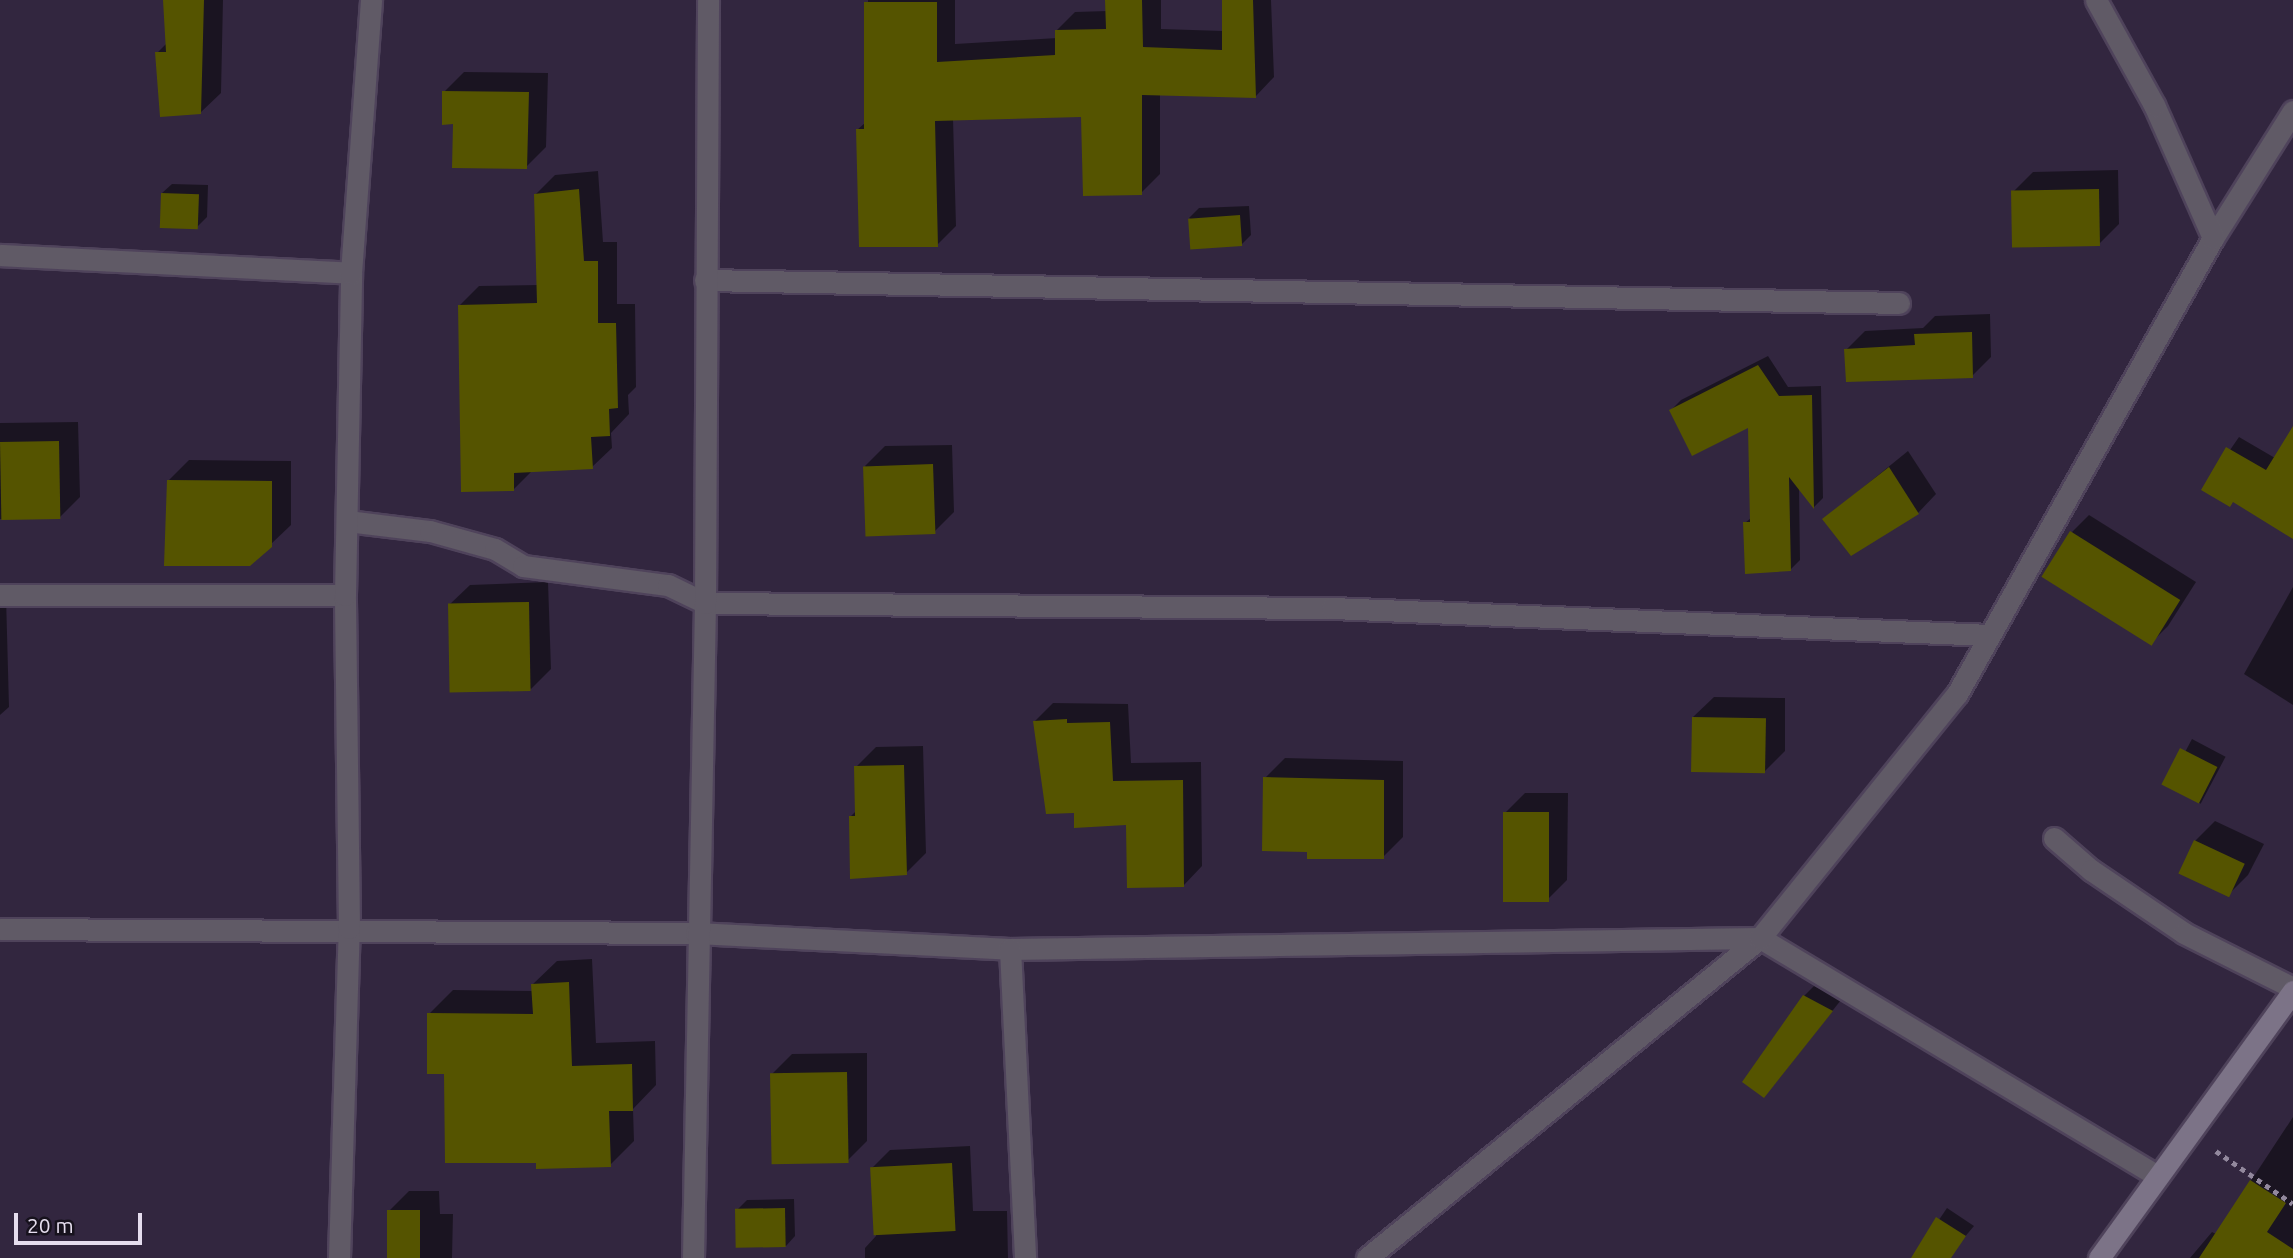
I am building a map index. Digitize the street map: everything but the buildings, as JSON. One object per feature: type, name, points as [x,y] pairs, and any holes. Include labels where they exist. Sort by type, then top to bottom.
[{"type":"street","points":[[339,1258],[349,928],[345,595],[351,273],[371,0]]},
{"type":"street","points":[[693,1258],[696,933],[705,603],[708,0]]},
{"type":"street","points":[[2096,0],[2154,105],[2213,238]]},
{"type":"street","points":[[1367,1258],[1760,938],[1957,694],[2213,238],[2293,111]]},
{"type":"street","points":[[0,255],[351,273]]},
{"type":"street","points":[[705,280],[1899,303]]},
{"type":"street","points":[[347,521],[430,531],[495,549],[523,566],[668,585],[705,603],[1332,608],[1989,635]]},
{"type":"street","points":[[0,595],[345,595]]},
{"type":"street","points":[[2054,838],[2091,870],[2184,933],[2293,989],[2189,1134],[2155,1175],[2099,1258]]},
{"type":"street","points":[[0,929],[349,928],[696,933],[1010,949],[1760,938],[2155,1175]]},
{"type":"street","points":[[1010,949],[1025,1258]]},
{"type":"path","points":[[2189,1134],[2293,1204]]}]
